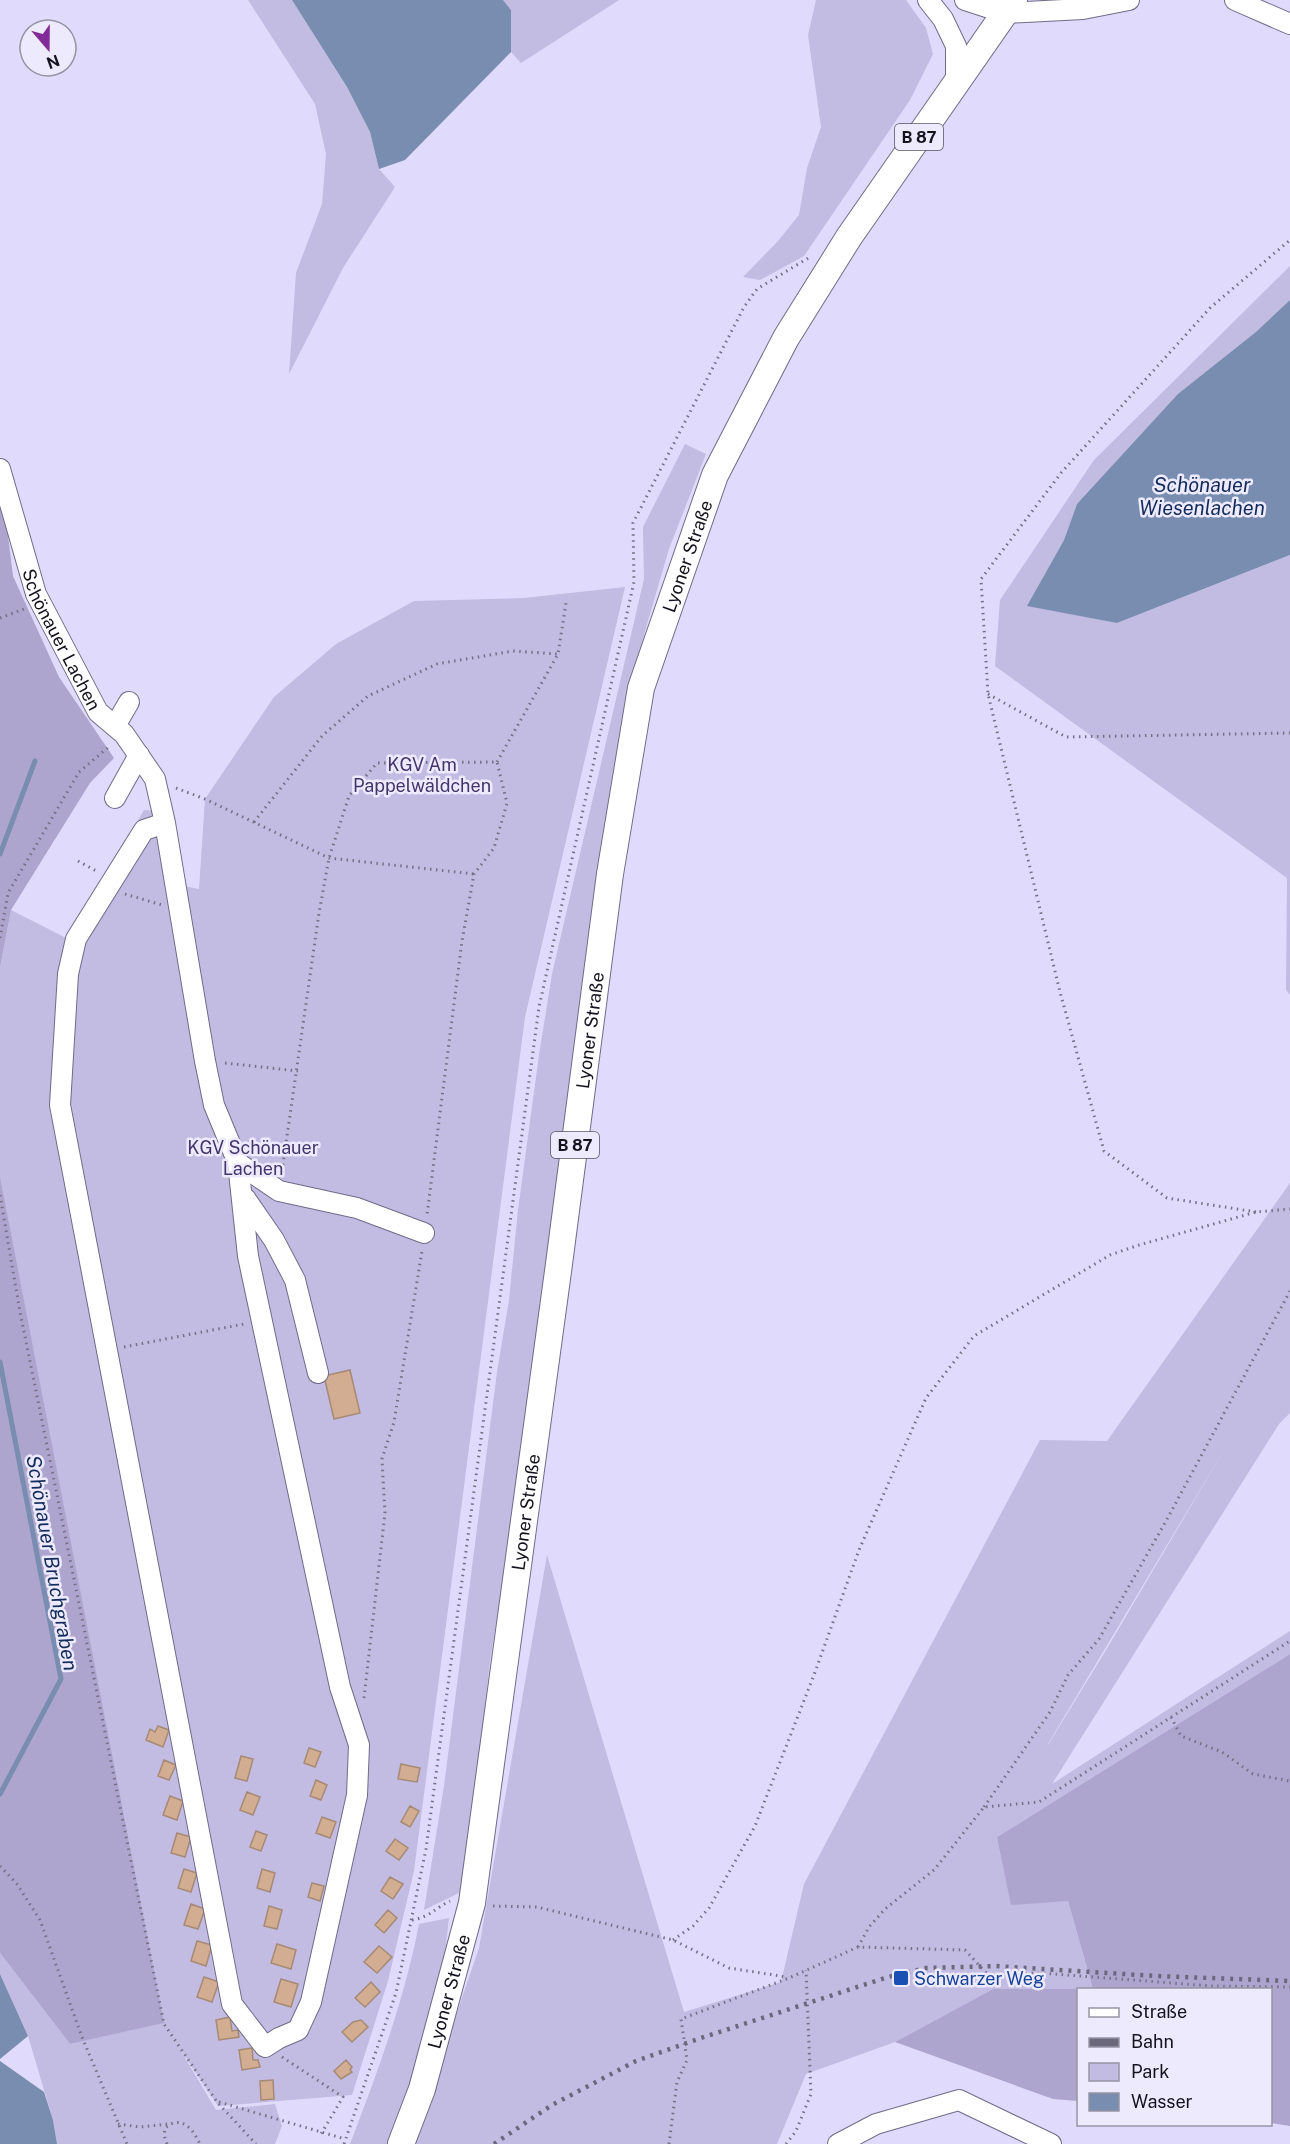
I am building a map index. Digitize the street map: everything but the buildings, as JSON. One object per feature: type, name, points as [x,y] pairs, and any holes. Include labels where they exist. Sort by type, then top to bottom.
[{"type":"main road","name":"Lyoner Straße","points":[[401,2144],[422,2089],[472,1903],[610,874],[641,688],[715,475],[786,338],[849,237],[1010,6]]},
{"type":"street","points":[[928,0],[943,19],[956,46],[956,84]]},
{"type":"street","points":[[965,0],[1010,6],[1083,9],[1129,0]]},
{"type":"street","points":[[1235,0],[1290,24]]},
{"type":"street","name":"Schönauer Lachen","points":[[0,470],[40,603],[98,712],[120,730],[155,779],[165,823],[214,1105],[238,1163],[248,1257],[256,1299],[340,1687],[359,1745],[357,1795],[311,2002],[298,2030],[279,2038],[265,2048]]},
{"type":"street","points":[[120,730],[129,702]]},
{"type":"street","points":[[115,798],[139,755]]},
{"type":"street","points":[[165,823],[144,830],[76,939],[68,974],[60,1105],[232,2004],[265,2048]]},
{"type":"street","points":[[238,1163],[279,1191],[357,1208],[424,1233]]},
{"type":"street","points":[[243,1196],[274,1240],[295,1280],[318,1373]]},
{"type":"street","points":[[838,2144],[876,2124],[959,2100],[1051,2144]]},
{"type":"path","points":[[1256,1212],[1167,1198],[1104,1151],[1060,992],[988,694],[981,579],[1060,473],[1210,308],[1290,240]]},
{"type":"path","points":[[217,2102],[345,2142],[396,1993],[428,1837],[539,1007],[634,582],[633,523],[744,306],[757,289],[813,255]]},
{"type":"path","points":[[0,618],[40,603]]},
{"type":"path","points":[[364,1701],[385,1513],[382,1459],[394,1422],[424,1233],[462,941],[474,874],[494,848],[507,803],[497,762],[558,654],[566,603]]},
{"type":"path","points":[[254,822],[322,736],[368,696],[437,664],[513,651],[558,654]]},
{"type":"path","points":[[988,694],[1066,736],[1290,733]]},
{"type":"path","points":[[0,938],[8,893],[79,772],[120,730]]},
{"type":"path","points":[[279,1191],[298,1071],[318,913],[329,858],[350,796],[377,763],[497,762]]},
{"type":"path","points":[[155,779],[205,799],[329,858],[474,874]]},
{"type":"path","points":[[205,1061],[298,1071]]},
{"type":"path","points":[[0,1195],[23,1323],[164,2024],[217,2102],[256,2144]]},
{"type":"path","points":[[673,1940],[693,1926],[709,1908],[755,1826],[859,1550],[927,1398],[974,1336],[1110,1256],[1139,1245],[1256,1212],[1290,1209]]},
{"type":"path","points":[[858,1947],[885,1909],[934,1870],[984,1808],[1050,1712],[1068,1675],[1099,1639],[1166,1521],[1290,1291]]},
{"type":"path","points":[[107,1350],[244,1324]]},
{"type":"path","points":[[984,1808],[1039,1802],[1290,1641]]},
{"type":"path","points":[[1171,1717],[1181,1736],[1222,1752],[1253,1774],[1290,1781]]},
{"type":"path","points":[[0,1866],[17,1884],[40,1920],[82,2037],[127,2144]]},
{"type":"path","points":[[412,1920],[424,1918],[436,1912],[442,1905],[458,1901]]},
{"type":"path","points":[[487,1906],[537,1908],[673,1940],[729,1968],[789,1978]]},
{"type":"path","points":[[669,2144],[677,2082],[687,2060],[681,2019],[789,1978],[858,1947],[964,1950],[988,1975],[1041,1973],[1210,1986],[1290,1987]]},
{"type":"path","points":[[786,2144],[796,2131],[812,2094],[806,1970]]},
{"type":"path","points":[[265,2048],[343,2097],[321,2134]]},
{"type":"path","points":[[118,2124],[140,2127],[178,2121],[187,2124],[195,2133],[200,2144]]},
{"type":"path","points":[[167,2144],[164,2135],[165,2128],[170,2124]]},
{"type":"green space","points":[[248,0],[292,0],[347,87],[370,132],[379,169],[395,187],[343,268],[289,374],[296,273],[322,204],[326,154],[315,104]]},
{"type":"green space","points":[[503,0],[619,0],[521,63],[511,52],[511,10]]},
{"type":"green space","points":[[816,0],[906,0],[926,28],[933,54],[910,100],[804,256],[760,280],[743,277],[778,241],[799,215],[807,168],[821,127],[808,35]]},
{"type":"green space","points":[[1290,266],[1290,300],[1077,504],[1064,540],[1028,605],[1117,623],[1290,555],[1290,995],[1286,990],[1287,878],[995,666],[1000,600],[1094,460]]},
{"type":"green space","points":[[685,444],[706,454],[669,549],[645,631],[616,770],[594,901],[515,1504],[490,1661],[476,1787],[461,1892],[424,1910],[444,1786],[497,1372],[509,1300],[518,1210],[552,974],[644,579],[643,527]]},
{"type":"green space","name":"KGV Schönauer Lachen","points":[[625,587],[525,1017],[414,1871],[388,1981],[352,2095],[218,2106],[178,2046],[216,2110],[275,2104],[282,2126],[275,2144],[57,2144],[53,2120],[28,2036],[0,1974],[0,1953],[70,2044],[163,2023],[0,1176],[0,968],[11,910],[68,939],[144,810],[156,811],[168,883],[199,889],[205,799],[274,697],[336,644],[414,601],[524,598]]},
{"type":"green space","points":[[1290,1183],[1290,1413],[1279,1424],[1052,1784],[1290,1631],[1290,1654],[997,1837],[1068,1901],[1093,1988],[993,1989],[895,2042],[806,2074],[777,2144],[412,2144],[479,1948],[547,1555],[684,2012],[781,1982],[804,1884],[1040,1440],[1107,1441]],"holes":[[[1231,1438],[1109,1645],[1048,1744]]]},
{"type":"green space","points":[[449,1918],[442,1980],[409,2086],[387,2144],[350,2144],[398,2008],[419,1924]]},
{"type":"shaded area","points":[[0,471],[13,576],[59,677],[114,758],[90,783],[11,910],[0,968]]},
{"type":"shaded area","points":[[0,1176],[164,2023],[70,2044],[0,1953]]},
{"type":"shaded area","points":[[1290,1654],[1290,2126],[1272,2123],[1272,1988],[1093,1988],[1068,1901],[1011,1905],[997,1837]]},
{"type":"shaded area","points":[[993,1989],[1077,1989],[1077,2101],[1053,2099],[895,2042]]},
{"type":"water","points":[[292,0],[503,0],[511,10],[511,52],[405,160],[379,169],[370,132],[347,87]]},
{"type":"water","name":"Schönauer Wiesenlachen","points":[[1290,300],[1290,555],[1117,623],[1027,606],[1064,540],[1077,504],[1178,394],[1256,332]]},
{"type":"water","points":[[0,1974],[28,2036],[0,2059]]},
{"type":"water","points":[[0,2061],[44,2092],[53,2120],[57,2144],[0,2144]]},
{"type":"waterway","name":"Schönauer Bruchgraben","points":[[0,854],[35,761]]},
{"type":"waterway","name":"Schönauer Bruchgraben","points":[[0,1362],[61,1679],[0,1794]]},
{"type":"railway","points":[[494,2144],[552,2105],[636,2061],[888,1977],[926,1968],[995,1966],[1156,1976],[1290,1981]]},
{"type":"place","name":"Schwarzer Weg","points":[[901,1978]]},
{"type":"park label","name":"KGV Am Pappelwäldchen","points":[[422,774]]}]
